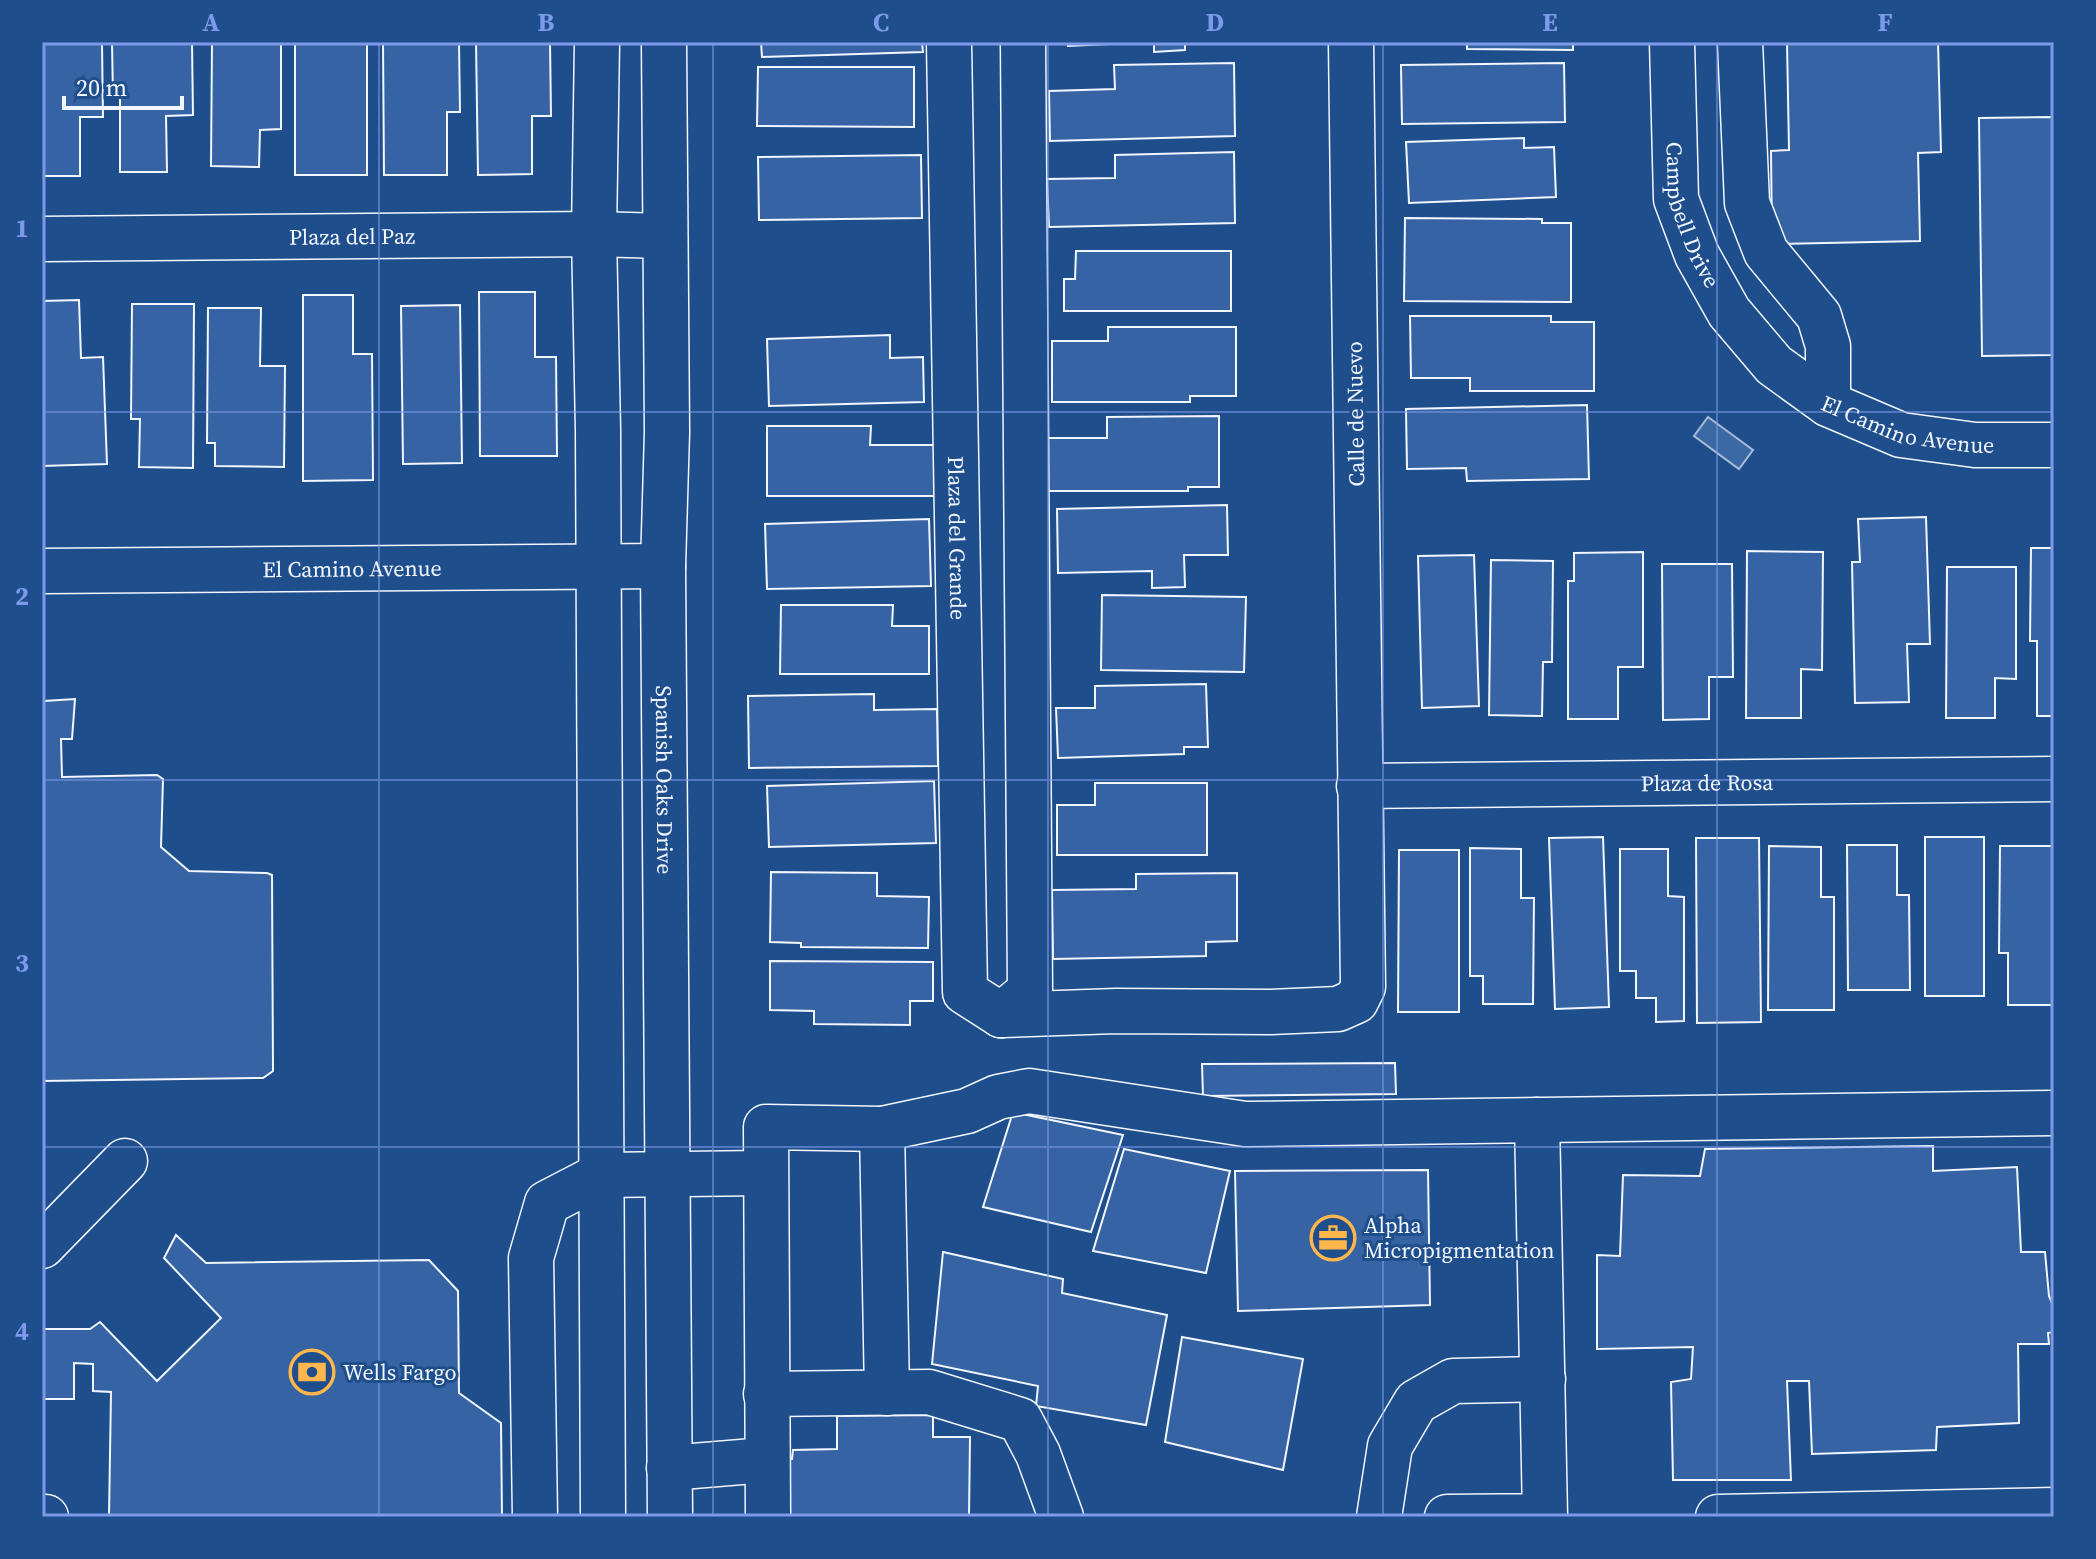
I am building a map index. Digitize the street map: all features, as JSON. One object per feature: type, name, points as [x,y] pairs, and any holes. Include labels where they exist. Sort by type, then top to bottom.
[{"type":"street","points":[[597,42],[594,234],[603,1517]]},
{"type":"street","name":"Spanish Oaks Drive","points":[[664,42],[666,385],[663,566],[670,1517]]},
{"type":"street","name":"Plaza del Grande","points":[[949,42],[965,992],[1002,1024]]},
{"type":"street","points":[[1002,1024],[1030,991],[1023,42]]},
{"type":"street","name":"Calle de Nuevo","points":[[1002,1024],[1116,1011],[1338,1009],[1356,1001],[1363,987],[1351,42]]},
{"type":"street","name":"Campbell Drive","points":[[1672,42],[1676,199],[1697,255],[1729,312],[1774,365]]},
{"type":"street","points":[[1740,42],[1747,203],[1766,252],[1819,316],[1828,346],[1828,404]]},
{"type":"street","name":"Plaza del Paz","points":[[42,239],[664,236]]},
{"type":"street","name":"El Camino Avenue","points":[[1774,365],[1828,404],[1901,435],[1975,445],[2054,445]]},
{"type":"street","points":[[597,385],[666,385]]},
{"type":"street","points":[[957,514],[1027,511]]},
{"type":"street","name":"El Camino Avenue","points":[[42,571],[663,566]]},
{"type":"street","name":"Plaza de Rosa","points":[[1359,786],[2054,779]]},
{"type":"street","points":[[768,1517],[766,1127],[882,1129],[967,1111],[998,1097],[1029,1091],[1245,1124],[2054,1113]]},
{"type":"street","points":[[1537,1120],[1545,1517]]},
{"type":"street","points":[[882,1129],[887,1393]]},
{"type":"street","points":[[42,1246],[125,1161]]},
{"type":"street","points":[[535,1517],[531,1258],[547,1203],[601,1175],[764,1173]]},
{"type":"street","points":[[1379,1517],[1390,1446],[1416,1402],[1453,1381],[1543,1379]]},
{"type":"street","points":[[766,1394],[929,1392],[1020,1420],[1038,1454],[1061,1517]]},
{"type":"street","points":[[669,1468],[766,1460]]},
{"type":"street","points":[[1718,1517],[2054,1510]]},
{"type":"street","points":[[1447,1517],[1572,1517]]},
{"type":"water","points":[[1708,417],[1753,450],[1739,469],[1694,436]]},
{"type":"building","points":[[42,42],[102,42],[103,117],[80,117],[80,176],[42,176]]},
{"type":"building","points":[[112,42],[192,42],[193,115],[166,116],[167,172],[120,172],[120,98],[113,98]]},
{"type":"building","points":[[212,42],[281,42],[281,129],[260,130],[259,167],[211,166]]},
{"type":"building","points":[[295,42],[367,42],[367,175],[295,175]]},
{"type":"building","points":[[383,42],[459,42],[460,112],[447,112],[447,175],[384,175]]},
{"type":"building","points":[[476,42],[550,42],[551,116],[532,116],[532,174],[478,175]]},
{"type":"building","points":[[761,42],[922,42],[923,52],[762,57]]},
{"type":"building","points":[[1067,42],[1150,42],[1068,46]]},
{"type":"building","points":[[1154,42],[1185,42],[1185,50],[1154,52]]},
{"type":"building","points":[[1467,42],[1573,42],[1573,50],[1467,49]]},
{"type":"building","points":[[1787,42],[1938,42],[1941,152],[1918,153],[1920,241],[1772,244],[1771,151],[1789,150]]},
{"type":"building","points":[[1234,63],[1235,136],[1050,141],[1049,91],[1115,89],[1114,65]]},
{"type":"building","points":[[1564,63],[1565,122],[1402,124],[1401,65]]},
{"type":"building","points":[[758,67],[914,67],[914,127],[757,126]]},
{"type":"building","points":[[2054,117],[2054,355],[1982,356],[1979,118]]},
{"type":"building","points":[[1524,138],[1524,148],[1554,147],[1556,197],[1409,203],[1406,142]]},
{"type":"building","points":[[1234,152],[1235,223],[1049,227],[1047,179],[1115,178],[1115,155]]},
{"type":"building","points":[[921,155],[922,218],[759,220],[758,157]]},
{"type":"building","points":[[1405,218],[1542,219],[1542,223],[1571,223],[1571,302],[1404,301]]},
{"type":"building","points":[[1076,251],[1231,251],[1231,311],[1064,311],[1064,279],[1075,279]]},
{"type":"building","points":[[479,292],[535,292],[535,357],[556,357],[557,456],[480,456]]},
{"type":"building","points":[[303,295],[353,295],[353,354],[372,354],[373,480],[303,481]]},
{"type":"building","points":[[79,300],[81,358],[103,357],[107,464],[42,466],[42,301]]},
{"type":"building","points":[[132,304],[194,304],[193,468],[139,467],[140,419],[131,419]]},
{"type":"building","points":[[460,305],[462,463],[403,464],[401,306]]},
{"type":"building","points":[[208,308],[261,308],[260,366],[285,366],[284,467],[215,466],[215,443],[207,443]]},
{"type":"building","points":[[1410,316],[1551,316],[1551,322],[1594,322],[1594,391],[1470,391],[1470,378],[1411,378]]},
{"type":"building","points":[[1108,327],[1236,327],[1236,396],[1190,396],[1190,402],[1052,402],[1052,341],[1108,341]]},
{"type":"building","points":[[890,335],[890,358],[923,357],[924,402],[769,406],[767,339]]},
{"type":"building","points":[[1587,405],[1589,479],[1467,481],[1466,468],[1407,469],[1406,409]]},
{"type":"building","points":[[1219,416],[1219,487],[1188,487],[1188,491],[1047,491],[1048,438],[1107,438],[1107,417]]},
{"type":"building","points":[[767,426],[871,426],[870,445],[935,445],[935,496],[767,496]]},
{"type":"building","points":[[1227,505],[1228,555],[1184,555],[1185,587],[1152,588],[1152,571],[1058,573],[1057,509]]},
{"type":"building","points":[[1926,517],[1930,644],[1907,644],[1909,702],[1855,703],[1852,562],[1860,562],[1858,519]]},
{"type":"building","points":[[929,519],[931,586],[767,589],[765,524]]},
{"type":"building","points":[[2031,548],[2054,548],[2054,716],[2037,716],[2037,641],[2030,641]]},
{"type":"building","points":[[1747,551],[1823,552],[1822,670],[1801,669],[1801,718],[1746,718]]},
{"type":"building","points":[[1643,552],[1643,667],[1618,667],[1618,719],[1568,719],[1568,581],[1574,581],[1574,553]]},
{"type":"building","points":[[1474,555],[1479,706],[1422,708],[1418,556]]},
{"type":"building","points":[[1491,560],[1553,561],[1552,662],[1543,662],[1542,716],[1489,715]]},
{"type":"building","points":[[1662,564],[1732,564],[1733,677],[1709,677],[1709,719],[1663,720]]},
{"type":"building","points":[[1947,567],[2016,567],[2016,679],[1995,678],[1995,718],[1946,718]]},
{"type":"building","points":[[1102,595],[1246,597],[1244,672],[1101,670]]},
{"type":"building","points":[[781,605],[893,605],[892,626],[929,626],[929,674],[780,674]]},
{"type":"building","points":[[1206,684],[1208,747],[1184,747],[1184,754],[1058,758],[1056,708],[1095,708],[1095,686]]},
{"type":"building","points":[[874,694],[874,710],[937,709],[938,766],[749,768],[748,696]]},
{"type":"building","points":[[75,699],[72,739],[61,739],[62,777],[157,775],[163,779],[161,847],[189,871],[272,875],[273,1071],[263,1078],[42,1081],[44,701]]},
{"type":"building","points":[[934,781],[936,843],[769,847],[767,786]]},
{"type":"building","points":[[1095,783],[1207,783],[1207,855],[1057,855],[1057,805],[1095,805]]},
{"type":"building","points":[[1603,837],[1609,1007],[1555,1009],[1549,838]]},
{"type":"building","points":[[1925,837],[1984,837],[1984,996],[1925,996]]},
{"type":"building","points":[[1696,838],[1759,838],[1761,1022],[1697,1023]]},
{"type":"building","points":[[1847,845],[1897,845],[1897,895],[1909,895],[1910,990],[1848,990]]},
{"type":"building","points":[[1769,846],[1821,847],[1821,897],[1834,897],[1834,1010],[1768,1010]]},
{"type":"building","points":[[2000,846],[2054,846],[2054,1005],[2008,1005],[2008,953],[1999,953]]},
{"type":"building","points":[[1470,848],[1521,849],[1521,898],[1534,898],[1533,1004],[1483,1004],[1483,976],[1470,976]]},
{"type":"building","points":[[1620,849],[1668,849],[1668,896],[1684,897],[1684,1021],[1656,1022],[1656,998],[1636,998],[1636,971],[1620,971]]},
{"type":"building","points":[[1399,850],[1459,850],[1459,1012],[1398,1012]]},
{"type":"building","points":[[771,872],[877,873],[877,896],[929,897],[928,948],[801,947],[801,943],[770,942]]},
{"type":"building","points":[[1237,873],[1237,941],[1206,942],[1206,956],[1053,959],[1052,890],[1136,889],[1136,874]]},
{"type":"building","points":[[770,961],[933,962],[933,1001],[910,1001],[910,1025],[814,1024],[814,1011],[770,1010]]},
{"type":"building","points":[[1395,1063],[1396,1094],[1203,1096],[1202,1064]]},
{"type":"building","points":[[1013,1112],[1123,1135],[1091,1232],[983,1207]]},
{"type":"building","points":[[1933,1146],[1933,1171],[2017,1167],[2021,1252],[2045,1252],[2049,1296],[2054,1308],[2054,1332],[2048,1333],[2049,1344],[2018,1344],[2019,1423],[1937,1427],[1936,1450],[1812,1454],[1809,1381],[1787,1381],[1791,1480],[1673,1480],[1671,1382],[1691,1379],[1693,1347],[1597,1349],[1597,1255],[1620,1256],[1623,1175],[1700,1176],[1705,1149]]},
{"type":"building","points":[[1124,1149],[1230,1171],[1206,1273],[1093,1251]]},
{"type":"building","name":"Alpha Micropigmentation","points":[[1428,1170],[1430,1305],[1238,1311],[1235,1171]]},
{"type":"building","name":"Wells Fargo","points":[[176,1235],[206,1263],[429,1260],[458,1291],[459,1393],[501,1423],[502,1517],[109,1517],[111,1392],[93,1391],[93,1364],[74,1363],[74,1399],[42,1399],[42,1329],[90,1329],[100,1322],[157,1381],[221,1318],[164,1258]]},
{"type":"building","points":[[943,1252],[1063,1279],[1062,1293],[1167,1315],[1146,1425],[1036,1406],[1038,1386],[932,1364]]},
{"type":"building","points":[[1182,1337],[1303,1359],[1283,1470],[1165,1442]]},
{"type":"building","points":[[933,1415],[933,1437],[970,1437],[969,1517],[777,1517],[782,1459],[792,1459],[793,1450],[837,1449],[837,1416]]},
{"type":"place","name":"Alpha Micropigmentation","points":[[1333,1238]]},
{"type":"place","name":"Wells Fargo","points":[[312,1372]]}]
